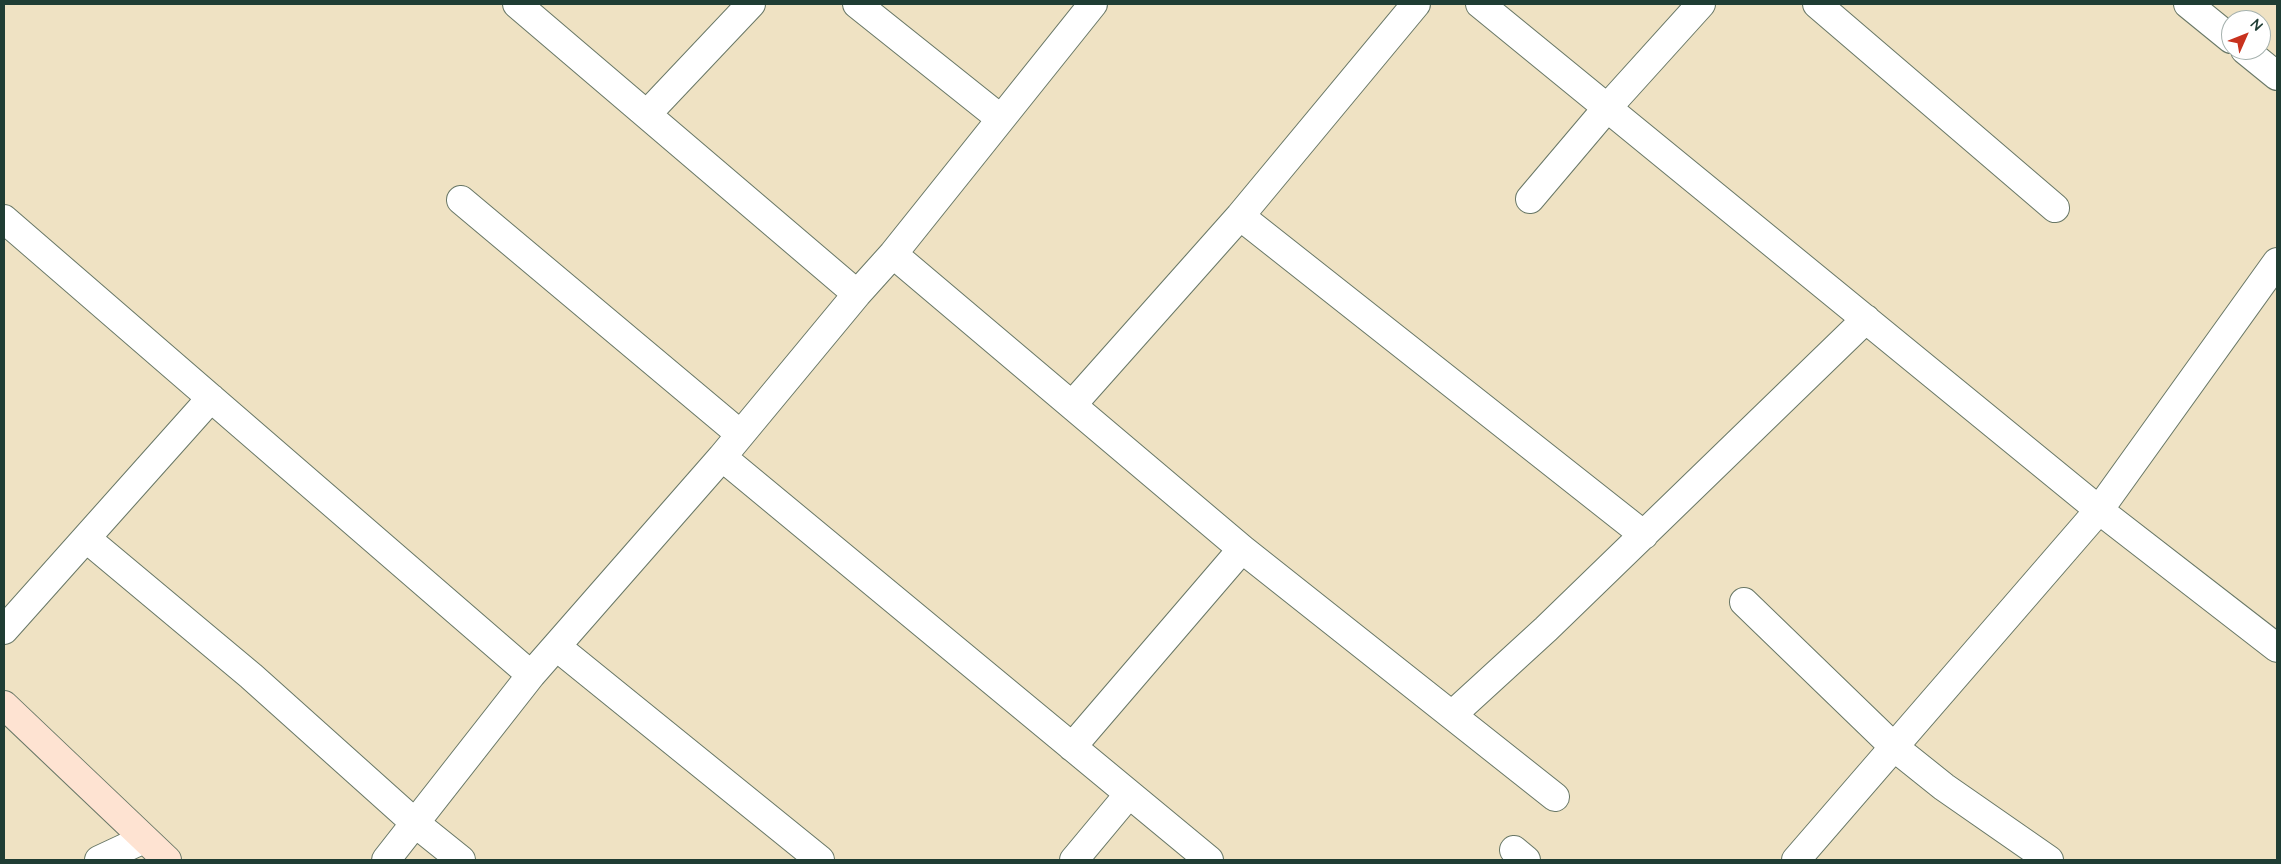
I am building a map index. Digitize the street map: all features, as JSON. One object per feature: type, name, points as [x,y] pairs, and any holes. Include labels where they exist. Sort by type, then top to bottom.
[{"type":"main road","points":[[4,706],[167,860]]},
{"type":"street","points":[[517,4],[857,294]]},
{"type":"street","points":[[647,114],[751,4]]},
{"type":"street","points":[[857,4],[1001,119]]},
{"type":"street","points":[[386,860],[532,675],[722,457],[857,294],[893,254],[1093,4]]},
{"type":"street","points":[[1072,405],[1240,216],[1416,4]]},
{"type":"street","points":[[1480,4],[2099,510],[2277,648]]},
{"type":"street","points":[[1530,199],[1607,108],[1701,4]]},
{"type":"street","points":[[1817,4],[2055,208]]},
{"type":"street","points":[[2188,4],[2221,30]]},
{"type":"street","points":[[2257,60],[2277,76]]},
{"type":"street","points":[[462,200],[740,434]]},
{"type":"street","points":[[1240,216],[1644,535]]},
{"type":"street","points":[[4,219],[532,675]]},
{"type":"street","points":[[893,254],[1242,549],[1556,797]]},
{"type":"street","points":[[1796,860],[2099,510],[2277,262]]},
{"type":"street","points":[[1452,715],[1546,629],[1866,319]]},
{"type":"street","points":[[4,630],[211,398]]},
{"type":"street","points":[[722,457],[1209,860]]},
{"type":"street","points":[[87,538],[251,676],[415,823],[462,860]]},
{"type":"street","points":[[1072,747],[1242,549]]},
{"type":"street","points":[[1744,602],[1894,747],[1944,787],[2048,860]]},
{"type":"street","points":[[556,647],[820,860]]},
{"type":"street","points":[[1074,860],[1129,794]]},
{"type":"street","points":[[99,860],[144,839]]}]
